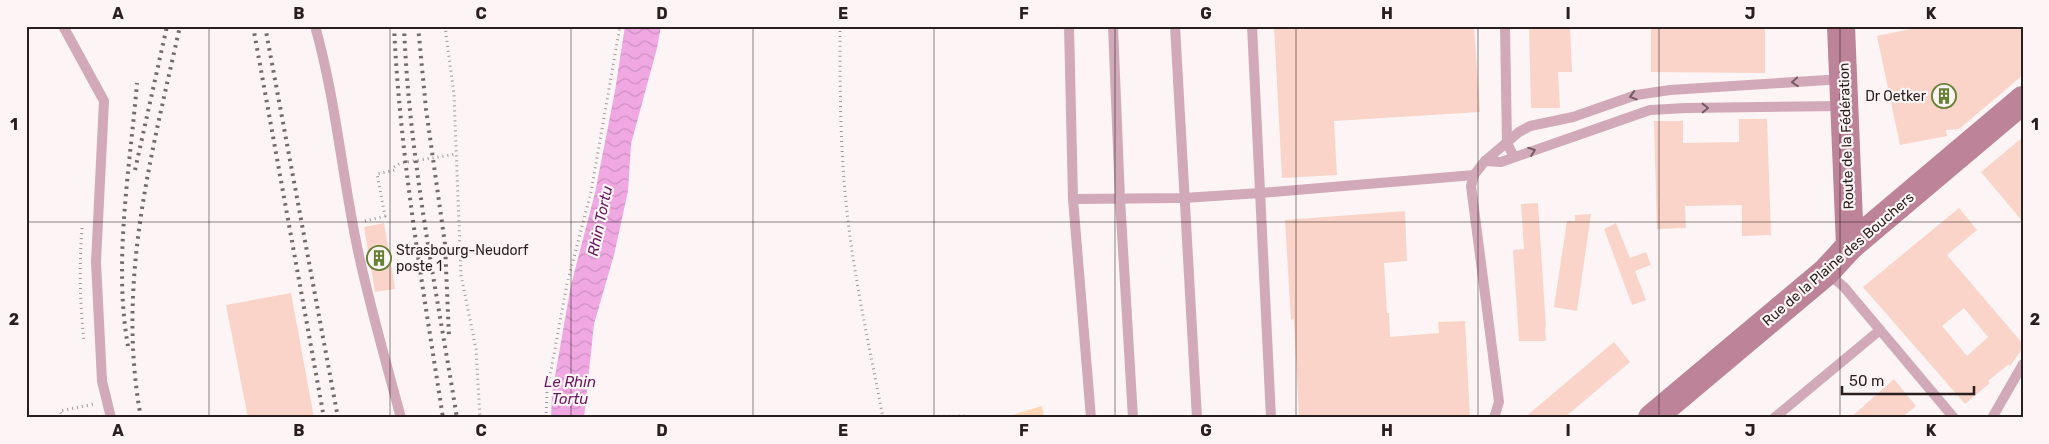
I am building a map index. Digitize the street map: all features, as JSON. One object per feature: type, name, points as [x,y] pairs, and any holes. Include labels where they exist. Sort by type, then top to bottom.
[{"type":"street","name":"Route de la Fédération","points":[[1842,26],[1850,246]]},
{"type":"street","name":"Rue de la Plaine des Bouchers","points":[[1652,418],[1826,272],[1850,246],[2023,100]]},
{"type":"lane","points":[[63,26],[104,101],[96,262],[102,381],[111,418]]},
{"type":"lane","points":[[315,26],[323,55],[333,107],[358,250],[401,418]]},
{"type":"lane","points":[[1069,26],[1072,199],[1091,418]]},
{"type":"lane","points":[[1113,26],[1120,199],[1133,418]]},
{"type":"lane","points":[[1175,26],[1197,418]]},
{"type":"lane","points":[[1252,26],[1271,418]]},
{"type":"lane","points":[[1505,26],[1507,143],[1514,157]]},
{"type":"lane","points":[[1494,418],[1498,402],[1471,186],[1474,175],[1485,161],[1530,126],[1573,117],[1636,95],[1670,90],[1843,79]]},
{"type":"lane","points":[[1485,161],[1501,162],[1650,110],[1844,106]]},
{"type":"lane","points":[[1072,199],[1184,198],[1474,175]]},
{"type":"lane","points":[[1826,272],[1844,287],[1954,418]]},
{"type":"lane","points":[[1774,418],[1880,330]]},
{"type":"lane","points":[[1992,418],[2023,364]]},
{"type":"path","points":[[445,26],[454,95],[461,275],[476,349],[480,418]]},
{"type":"path","points":[[546,418],[547,392],[567,284],[591,192],[620,26]]},
{"type":"path","points":[[840,26],[846,204],[882,416]]},
{"type":"path","points":[[354,223],[384,216],[376,174],[395,170],[394,167],[401,163],[456,154]]},
{"type":"path","points":[[83,221],[80,299],[85,348]]},
{"type":"path","points":[[63,418],[60,411],[95,403]]},
{"type":"path","points":[[872,418],[882,416],[968,416],[971,418]]},
{"type":"shaded area","points":[[1042,406],[1044,418],[1002,418]]},
{"type":"water","name":"Le Rhin Tortu","points":[[625,26],[661,26],[657,48],[631,144],[628,191],[614,255],[594,324],[584,418],[551,418],[552,393],[571,285],[595,193],[615,91]]},
{"type":"building","points":[[1274,26],[1474,26],[1480,112],[1334,121],[1337,175],[1282,178]]},
{"type":"building","points":[[1529,26],[1570,26],[1572,72],[1558,72],[1560,108],[1531,108]]},
{"type":"building","points":[[1651,26],[1765,26],[1765,73],[1651,72]]},
{"type":"building","name":"Dr Oetker","points":[[1925,26],[2023,26],[2023,75],[1959,129],[1946,130],[1947,136],[1900,145],[1877,36]]},
{"type":"building","points":[[1739,119],[1767,119],[1771,235],[1742,236],[1742,205],[1685,206],[1686,228],[1657,229],[1654,121],[1683,121],[1683,143],[1739,142]]},
{"type":"building","points":[[2023,137],[2023,222],[1981,172]]},
{"type":"building","points":[[1538,203],[1546,341],[1519,341],[1513,250],[1524,249],[1521,204]]},
{"type":"building","points":[[1959,208],[1977,230],[1947,255],[2023,344],[2023,348],[2010,366],[2009,364],[1988,381],[1990,383],[1965,404],[1863,287]],"holes":[[[1964,308],[1988,337],[1967,356],[1942,326]]]},
{"type":"building","points":[[1405,211],[1407,261],[1384,263],[1390,337],[1439,333],[1438,322],[1465,321],[1470,418],[1299,418],[1294,319],[1291,320],[1285,220]]},
{"type":"building","points":[[1591,214],[1577,311],[1554,307],[1567,221],[1575,221],[1575,215]]},
{"type":"building","name":"Strasbourg-Neudorf poste 1","points":[[384,223],[395,289],[375,292],[364,227]]},
{"type":"building","points":[[1616,223],[1630,258],[1646,252],[1651,265],[1635,271],[1646,300],[1632,305],[1604,229]]},
{"type":"building","points":[[291,293],[314,418],[248,418],[226,305]]},
{"type":"building","points":[[1614,342],[1630,362],[1564,418],[1524,418]]},
{"type":"building","points":[[1894,379],[1916,406],[1901,418],[1850,418]]},
{"type":"railway","points":[[135,170],[167,26]]},
{"type":"railway","points":[[141,418],[134,368],[132,318],[135,269],[140,220],[148,172],[180,26]]},
{"type":"railway","points":[[253,26],[324,418]]},
{"type":"railway","points":[[265,26],[338,418]]},
{"type":"railway","points":[[394,26],[401,124],[407,173],[443,418]]},
{"type":"railway","points":[[404,26],[411,124],[417,173],[457,418]]},
{"type":"railway","points":[[418,26],[426,109],[445,244],[449,337]]},
{"type":"railway","points":[[128,346],[122,282],[122,248],[137,83]]},
{"type":"place","name":"Dr Oetker","points":[[1944,96]]},
{"type":"place","name":"Strasbourg-Neudorf poste 1","points":[[379,258]]},
{"type":"water label","name":"Rhin Tortu","points":[[600,221]]}]
